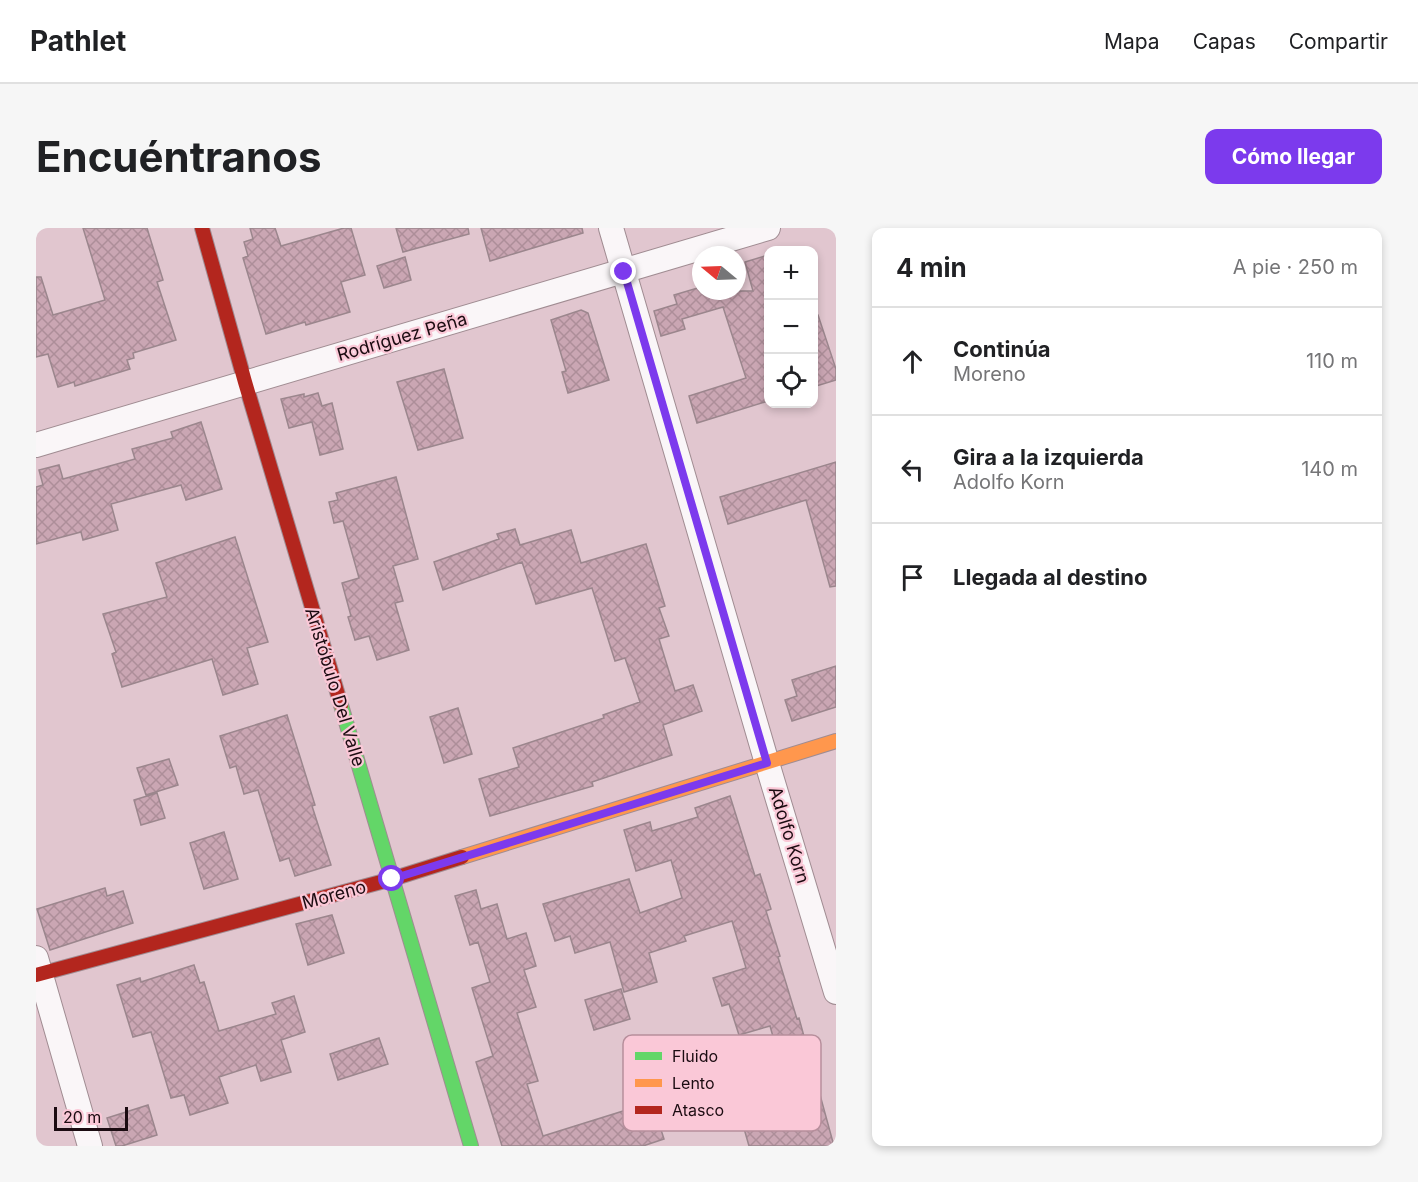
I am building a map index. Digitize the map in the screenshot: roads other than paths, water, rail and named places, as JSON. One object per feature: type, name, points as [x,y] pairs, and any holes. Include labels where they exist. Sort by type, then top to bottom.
[{"type":"street","name":"Aristóbulo Del Valle","points":[[202,228],[244,382],[471,1146]]},
{"type":"street","name":"Adolfo Korn","points":[[611,228],[836,992]]},
{"type":"street","name":"Rodríguez Peña","points":[[36,445],[768,228]]},
{"type":"street","name":"Moreno","points":[[38,969],[392,879],[836,741]]},
{"type":"street","points":[[38,969],[90,1146]]}]
